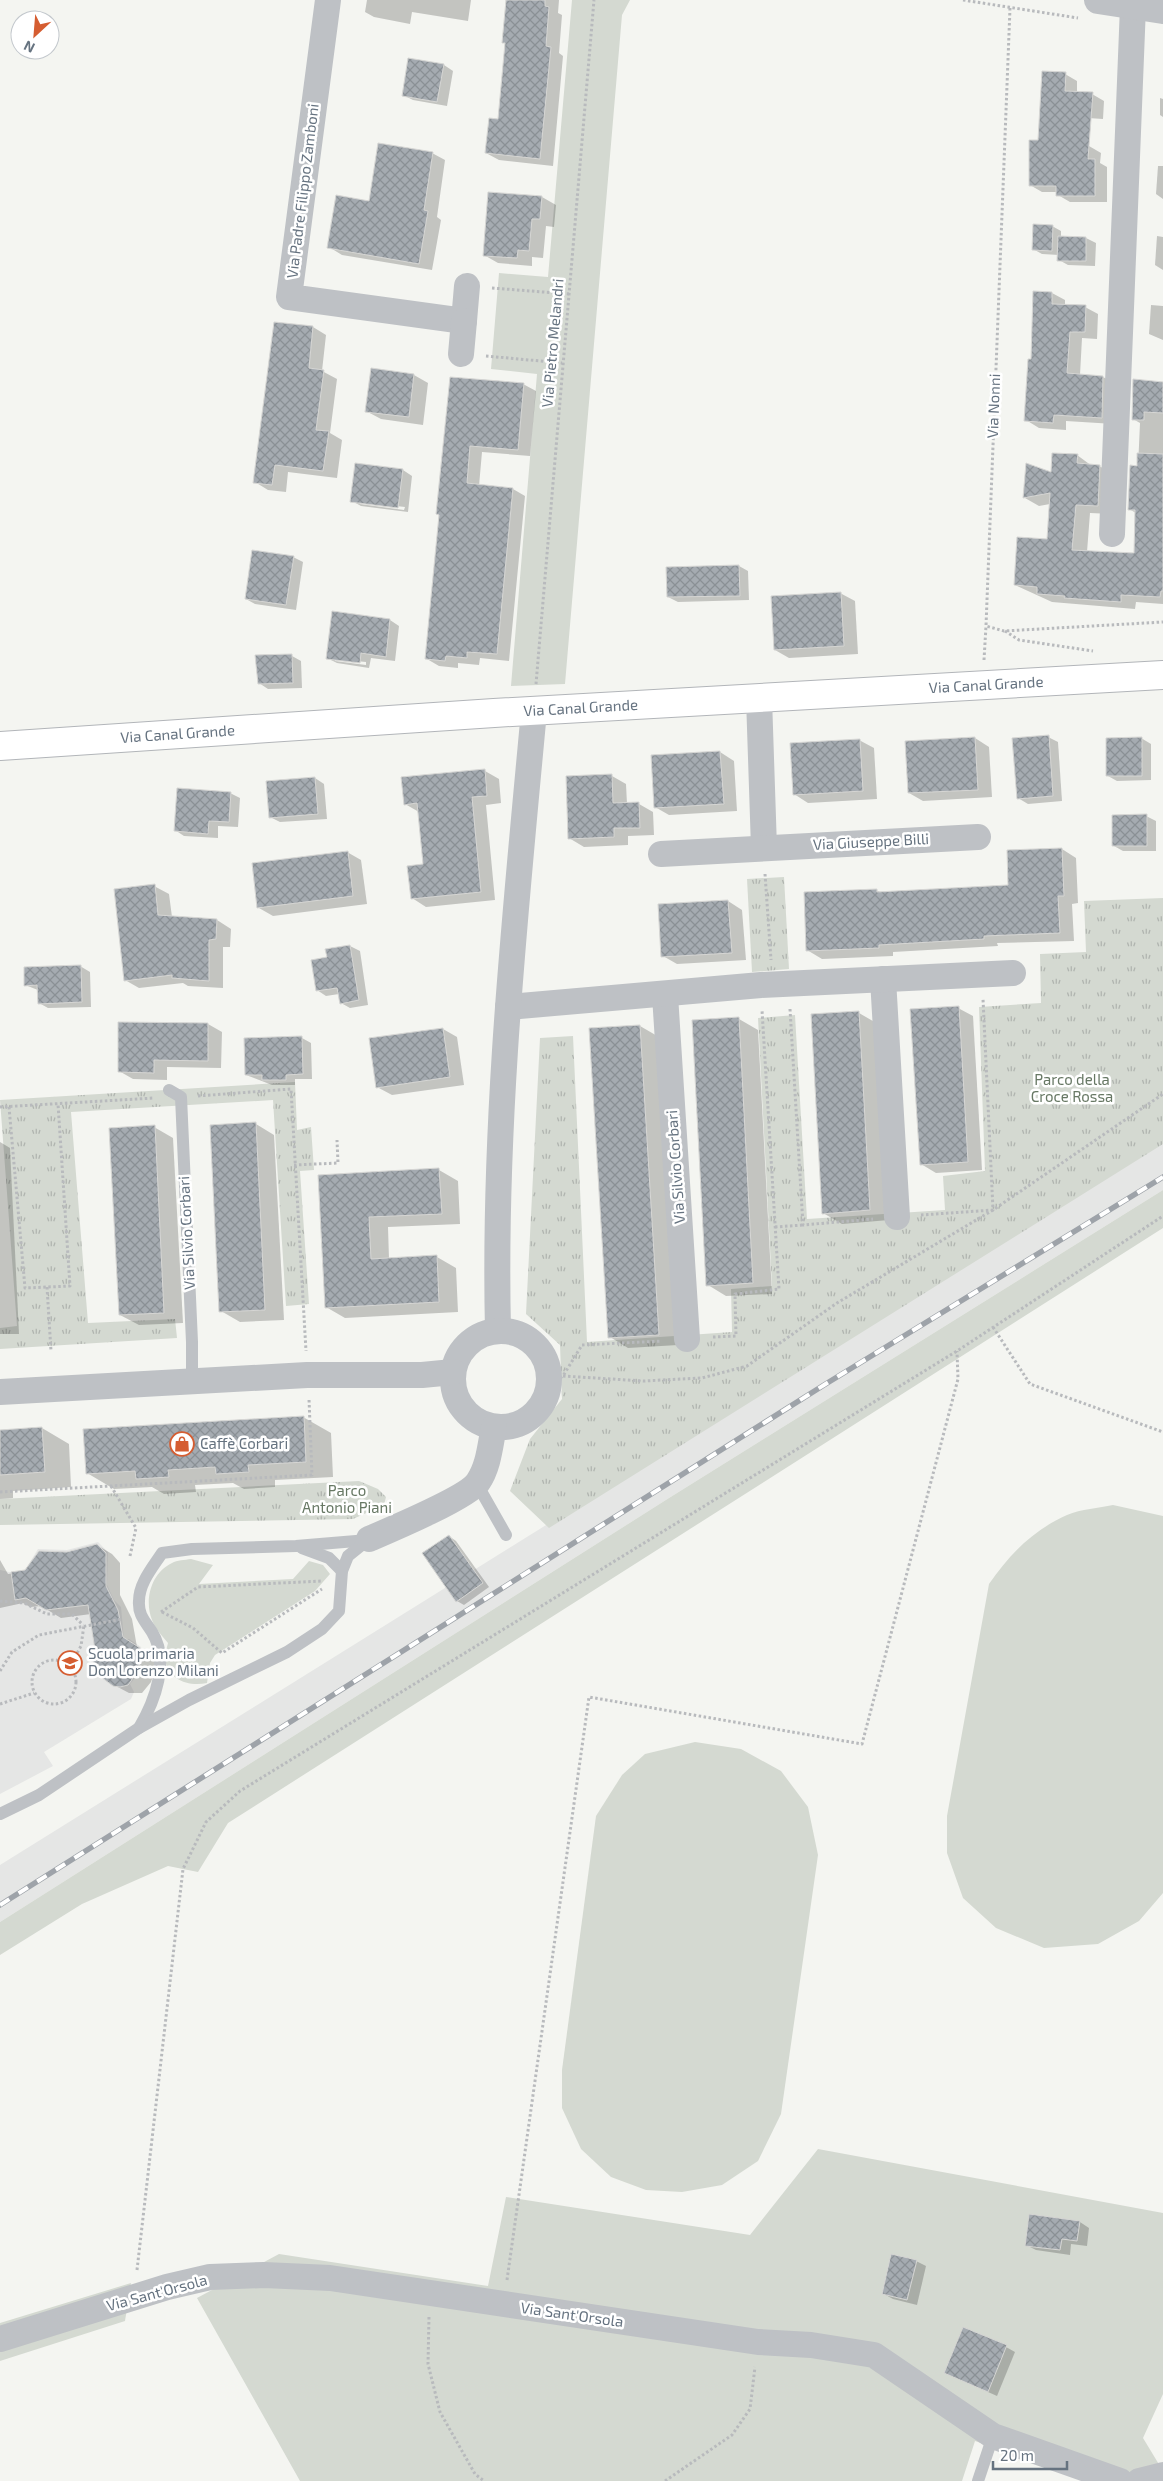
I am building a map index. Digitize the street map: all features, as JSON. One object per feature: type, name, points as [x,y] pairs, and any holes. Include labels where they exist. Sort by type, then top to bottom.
[{"type":"main road","name":"Via Canal Grande","points":[[0,746],[535,700],[759,698],[1163,675]]},
{"type":"street","name":"Via Padre Filippo Zamboni","points":[[328,0],[289,297],[464,321]]},
{"type":"street","points":[[1098,0],[1163,10]]},
{"type":"street","points":[[1112,534],[1133,6]]},
{"type":"street","points":[[461,354],[467,286]]},
{"type":"street","points":[[759,698],[764,848]]},
{"type":"street","points":[[498,1332],[501,1130],[508,1007],[535,700]]},
{"type":"street","name":"Via Giuseppe Billi","points":[[661,854],[978,837]]},
{"type":"street","points":[[508,1007],[767,985],[1013,973]]},
{"type":"street","points":[[883,979],[897,1217]]},
{"type":"street","name":"Via Silvio Corbari","points":[[665,995],[687,1339]]},
{"type":"street","points":[[498,1332],[512,1333],[525,1338],[536,1347],[544,1359],[548,1372],[556,1382],[535,1413],[523,1422],[509,1426],[494,1427],[480,1423],[468,1414],[458,1402],[453,1387],[453,1372],[460,1354],[473,1340],[485,1334],[498,1332]]},
{"type":"street","points":[[0,1392],[307,1375],[422,1375],[453,1372]]},
{"type":"street","points":[[369,1539],[445,1504],[477,1484],[485,1470],[494,1427]]},
{"type":"street","name":"Via Sant'Orsola","points":[[0,2339],[167,2287],[210,2277],[264,2275],[330,2278],[758,2342],[811,2345],[874,2355],[993,2436],[1120,2481]]},
{"type":"street","points":[[1139,2481],[1163,2475]]},
{"type":"lane","points":[[169,1090],[181,1097]]},
{"type":"lane","name":"Via Silvio Corbari","points":[[181,1097],[192,1332],[192,1382]]},
{"type":"lane","points":[[477,1484],[506,1535]]},
{"type":"lane","points":[[139,1728],[156,1692],[159,1656],[158,1645],[152,1631],[140,1614],[139,1601],[146,1577],[162,1553],[192,1549],[296,1546],[369,1539]]},
{"type":"lane","points":[[0,1814],[39,1795],[139,1728],[189,1700],[287,1652],[322,1629],[339,1611],[342,1571],[348,1556],[369,1539]]},
{"type":"lane","points":[[296,1546],[329,1558],[342,1571]]},
{"type":"lane","points":[[978,2481],[993,2436]]},
{"type":"path","name":"Via Pietro Melandri","points":[[535,700],[594,0]]},
{"type":"path","name":"Via Nonni","points":[[963,0],[1010,8],[984,661]]},
{"type":"path","points":[[467,286],[569,294]]},
{"type":"path","points":[[461,354],[562,363]]},
{"type":"path","points":[[1004,631],[1163,622]]},
{"type":"path","points":[[986,626],[1004,631],[1019,640],[1096,652]]},
{"type":"path","points":[[556,1382],[582,1345],[736,1336],[735,1294],[779,1289],[775,1227],[764,848]]},
{"type":"path","points":[[0,1107],[291,1089],[306,1356]]},
{"type":"path","points":[[556,1382],[702,1378],[747,1366],[837,1303],[993,1210],[1163,1094]]},
{"type":"path","points":[[9,1107],[25,1288],[70,1286],[58,1104]]},
{"type":"path","points":[[294,1165],[338,1163],[337,1140]]},
{"type":"path","points":[[137,2272],[183,1869],[206,1822],[240,1791],[957,1351],[1163,1216]]},
{"type":"path","points":[[775,1227],[803,1225]]},
{"type":"path","points":[[47,1287],[51,1351]]},
{"type":"path","points":[[993,1327],[1030,1384],[1163,1432]]},
{"type":"path","points":[[503,2305],[589,1697],[862,1744],[958,1379],[957,1351]]},
{"type":"path","points":[[0,1492],[312,1475],[308,1393]]},
{"type":"path","points":[[111,1486],[136,1528],[130,1556]]},
{"type":"path","points":[[157,1614],[198,1588],[326,1580],[321,1590],[222,1653],[193,1628],[162,1612]]},
{"type":"path","points":[[234,1586],[238,1581]]},
{"type":"path","points":[[213,1586],[217,1582]]},
{"type":"path","points":[[0,1600],[24,1603],[47,1614],[72,1614],[84,1625]]},
{"type":"path","points":[[0,1670],[12,1652],[39,1635],[112,1619]]},
{"type":"path","points":[[70,1666],[81,1646],[84,1625]]},
{"type":"path","points":[[57,1660],[70,1666],[76,1680],[72,1695],[67,1700],[60,1704],[45,1703],[34,1693],[32,1679],[34,1672],[43,1662],[57,1660]]},
{"type":"path","points":[[0,1704],[34,1693]]},
{"type":"path","points":[[430,2294],[428,2364],[440,2412],[475,2474],[484,2481]]},
{"type":"path","points":[[665,2481],[732,2435],[750,2409],[758,2342]]},
{"type":"shaded area","points":[[1163,1141],[1163,1190],[669,1498],[0,1922],[0,1865]]},
{"type":"shaded area","name":"Scuola primaria Don Lorenzo Milani","points":[[98,1542],[108,1552],[107,1585],[114,1600],[121,1607],[124,1640],[129,1639],[141,1647],[143,1659],[138,1674],[130,1684],[134,1692],[131,1699],[44,1752],[53,1766],[0,1794],[0,1570],[9,1572],[25,1570],[38,1549],[67,1550]]},
{"type":"green space","points":[[572,0],[630,0],[622,15],[565,684],[511,686],[537,374],[491,369],[499,273],[548,277]]},
{"type":"green space","points":[[784,877],[789,969],[752,972],[747,879]]},
{"type":"green space","name":"Parco della Croce Rossa","points":[[1163,898],[1163,1144],[549,1528],[510,1491],[530,1439],[562,1399],[560,1345],[526,1314],[540,1038],[573,1036],[587,1342],[732,1332],[731,1289],[772,1286],[758,1018],[795,1015],[807,1219],[945,1210],[943,1176],[985,1171],[979,1007],[1041,1003],[1040,954],[1086,952],[1084,901]]},
{"type":"green space","points":[[295,1082],[297,1130],[311,1127],[314,1170],[300,1171],[309,1304],[286,1306],[273,1100],[71,1112],[88,1323],[175,1319],[177,1338],[0,1349],[0,1328],[17,1326],[0,1100]]},
{"type":"green space","points":[[1163,1190],[1163,1228],[228,1823],[198,1872],[168,1866],[82,1904],[0,1955],[0,1922],[669,1498]]},
{"type":"green space","name":"Parco Antonio Piani","points":[[359,1481],[378,1489],[386,1497],[384,1505],[353,1519],[0,1525],[0,1499]]},
{"type":"green space","points":[[1113,1505],[1163,1516],[1163,1893],[1139,1921],[1098,1944],[1044,1948],[996,1928],[963,1898],[947,1853],[947,1816],[989,1584],[1014,1553],[1043,1528],[1072,1513]]},
{"type":"green space","points":[[191,1559],[213,1565],[199,1584],[293,1579],[309,1561],[323,1565],[330,1574],[315,1591],[215,1655],[210,1663],[207,1683],[193,1684],[174,1677],[170,1672],[165,1658],[168,1643],[153,1623],[149,1604],[151,1588],[159,1573],[174,1562]]},
{"type":"green space","points":[[695,1742],[741,1749],[781,1771],[808,1807],[818,1855],[781,2114],[758,2161],[722,2185],[682,2192],[646,2190],[611,2177],[581,2149],[562,2108],[562,2070],[596,1816],[622,1775],[645,1754]]},
{"type":"green space","points":[[818,2149],[1163,2213],[1163,2394],[1143,2438],[1163,2471],[1090,2481],[975,2441],[962,2481],[300,2481],[197,2298],[279,2254],[488,2286],[506,2197],[750,2235]]},
{"type":"green space","points":[[131,2283],[125,2321],[0,2361],[0,2323]]},
{"type":"building","points":[[506,0],[545,0],[545,6],[549,7],[546,46],[551,47],[540,159],[485,153],[489,118],[498,119],[505,43],[502,43]]},
{"type":"building","points":[[408,58],[444,64],[437,102],[402,96]]},
{"type":"building","points":[[1042,71],[1066,72],[1065,91],[1093,92],[1088,159],[1095,159],[1095,196],[1056,196],[1056,186],[1029,186],[1029,140],[1038,140]]},
{"type":"building","points":[[378,143],[433,152],[424,210],[428,211],[419,264],[327,248],[336,195],[369,201]]},
{"type":"building","points":[[488,192],[542,196],[540,219],[532,219],[529,251],[518,250],[517,258],[483,256]]},
{"type":"building","points":[[1033,224],[1053,225],[1052,251],[1032,250]]},
{"type":"building","points":[[1058,236],[1086,237],[1086,261],[1057,261]]},
{"type":"building","points":[[1033,291],[1052,292],[1052,304],[1086,305],[1085,332],[1070,332],[1067,373],[1103,376],[1102,418],[1054,415],[1053,423],[1024,421],[1028,359],[1031,359]]},
{"type":"building","points":[[274,322],[313,326],[309,368],[324,370],[316,430],[329,431],[323,471],[275,465],[272,485],[253,483]]},
{"type":"building","points":[[371,368],[414,374],[409,417],[365,412]]},
{"type":"building","points":[[450,377],[524,383],[518,450],[470,446],[467,483],[513,488],[497,654],[467,652],[467,658],[446,656],[445,661],[425,659],[439,515],[436,514]]},
{"type":"building","points":[[1133,379],[1163,382],[1163,413],[1144,412],[1144,420],[1132,420]]},
{"type":"building","points":[[1052,453],[1078,454],[1077,463],[1100,465],[1098,506],[1076,505],[1072,550],[1134,553],[1135,510],[1128,510],[1130,465],[1137,466],[1137,453],[1163,454],[1163,591],[1161,591],[1160,597],[1121,595],[1121,602],[1064,598],[1065,596],[1037,594],[1037,587],[1014,585],[1017,537],[1047,539],[1050,493],[1023,498],[1026,463],[1051,472]]},
{"type":"building","points":[[355,463],[403,469],[398,508],[350,502]]},
{"type":"building","points":[[252,550],[294,556],[286,605],[245,599]]},
{"type":"building","points":[[739,565],[740,596],[667,597],[666,567]]},
{"type":"building","points":[[841,592],[844,646],[774,650],[771,596]]},
{"type":"building","points":[[332,611],[390,619],[386,657],[361,653],[360,663],[326,659]]},
{"type":"building","points":[[292,654],[293,683],[258,684],[255,655]]},
{"type":"building","points":[[1049,735],[1053,796],[1017,799],[1012,738]]},
{"type":"building","points":[[975,737],[978,790],[908,793],[905,741]]},
{"type":"building","points":[[1142,737],[1142,776],[1106,776],[1106,738]]},
{"type":"building","points":[[860,739],[863,791],[793,795],[790,743]]},
{"type":"building","points":[[720,751],[724,804],[654,808],[651,755]]},
{"type":"building","points":[[485,769],[487,796],[472,797],[481,892],[411,899],[407,866],[423,864],[417,803],[404,805],[401,777]]},
{"type":"building","points":[[612,774],[613,803],[639,802],[640,828],[614,828],[614,837],[568,839],[566,776]]},
{"type":"building","points":[[315,777],[318,814],[269,818],[266,781]]},
{"type":"building","points":[[177,788],[231,792],[229,822],[209,821],[208,834],[174,831]]},
{"type":"building","points":[[1147,814],[1147,846],[1112,846],[1112,815]]},
{"type":"building","points":[[1062,848],[1064,896],[1058,896],[1060,933],[984,936],[984,939],[879,945],[879,948],[806,951],[804,892],[877,889],[877,892],[1008,885],[1007,850]]},
{"type":"building","points":[[348,851],[353,896],[257,908],[252,863]]},
{"type":"building","points":[[155,884],[158,915],[217,919],[216,939],[209,940],[209,981],[172,978],[172,975],[124,981],[114,889]]},
{"type":"building","points":[[728,900],[732,953],[661,957],[658,904]]},
{"type":"building","points":[[350,945],[359,1000],[340,1004],[337,988],[316,991],[311,960],[327,957],[325,949]]},
{"type":"building","points":[[81,965],[82,1002],[38,1004],[37,985],[24,986],[24,967]]},
{"type":"building","points":[[959,1006],[968,1162],[920,1165],[910,1009]]},
{"type":"building","points":[[859,1011],[870,1210],[822,1214],[811,1014]]},
{"type":"building","points":[[739,1017],[753,1283],[706,1286],[692,1020]]},
{"type":"building","points":[[118,1022],[208,1023],[208,1061],[154,1060],[154,1073],[118,1072]]},
{"type":"building","points":[[640,1025],[659,1335],[608,1338],[589,1028]]},
{"type":"building","points":[[443,1028],[450,1077],[376,1088],[369,1038]]},
{"type":"building","points":[[302,1036],[303,1074],[286,1075],[286,1080],[262,1080],[262,1075],[245,1075],[244,1038]]},
{"type":"building","points":[[256,1122],[265,1310],[219,1312],[210,1125]]},
{"type":"building","points":[[155,1125],[164,1313],[119,1315],[109,1128]]},
{"type":"building","points":[[439,1168],[442,1214],[369,1217],[371,1259],[437,1255],[439,1302],[325,1308],[318,1175]]},
{"type":"building","points":[[304,1416],[306,1462],[248,1465],[249,1472],[216,1474],[215,1467],[168,1470],[169,1477],[136,1479],[135,1471],[86,1474],[83,1429]]},
{"type":"building","points":[[42,1427],[45,1472],[0,1475],[0,1430]]},
{"type":"building","points":[[449,1535],[483,1583],[456,1602],[422,1553]]},
{"type":"building","points":[[97,1544],[106,1553],[106,1586],[118,1610],[123,1637],[140,1648],[142,1659],[128,1685],[120,1687],[113,1686],[101,1677],[99,1665],[88,1659],[95,1650],[88,1605],[46,1610],[26,1598],[15,1600],[11,1572],[25,1570],[39,1551],[67,1552]]},
{"type":"building","points":[[1029,2214],[1080,2221],[1077,2241],[1062,2239],[1060,2250],[1025,2246]]},
{"type":"building","points":[[891,2254],[917,2260],[907,2300],[882,2294]]},
{"type":"building","points":[[963,2327],[1007,2345],[988,2392],[944,2373]]},
{"type":"railway","points":[[0,1905],[824,1385],[1163,1177]]},
{"type":"place","name":"Caffè Corbari","points":[[182,1444]]},
{"type":"place","name":"Scuola primaria Don Lorenzo Milani","points":[[70,1663]]}]
